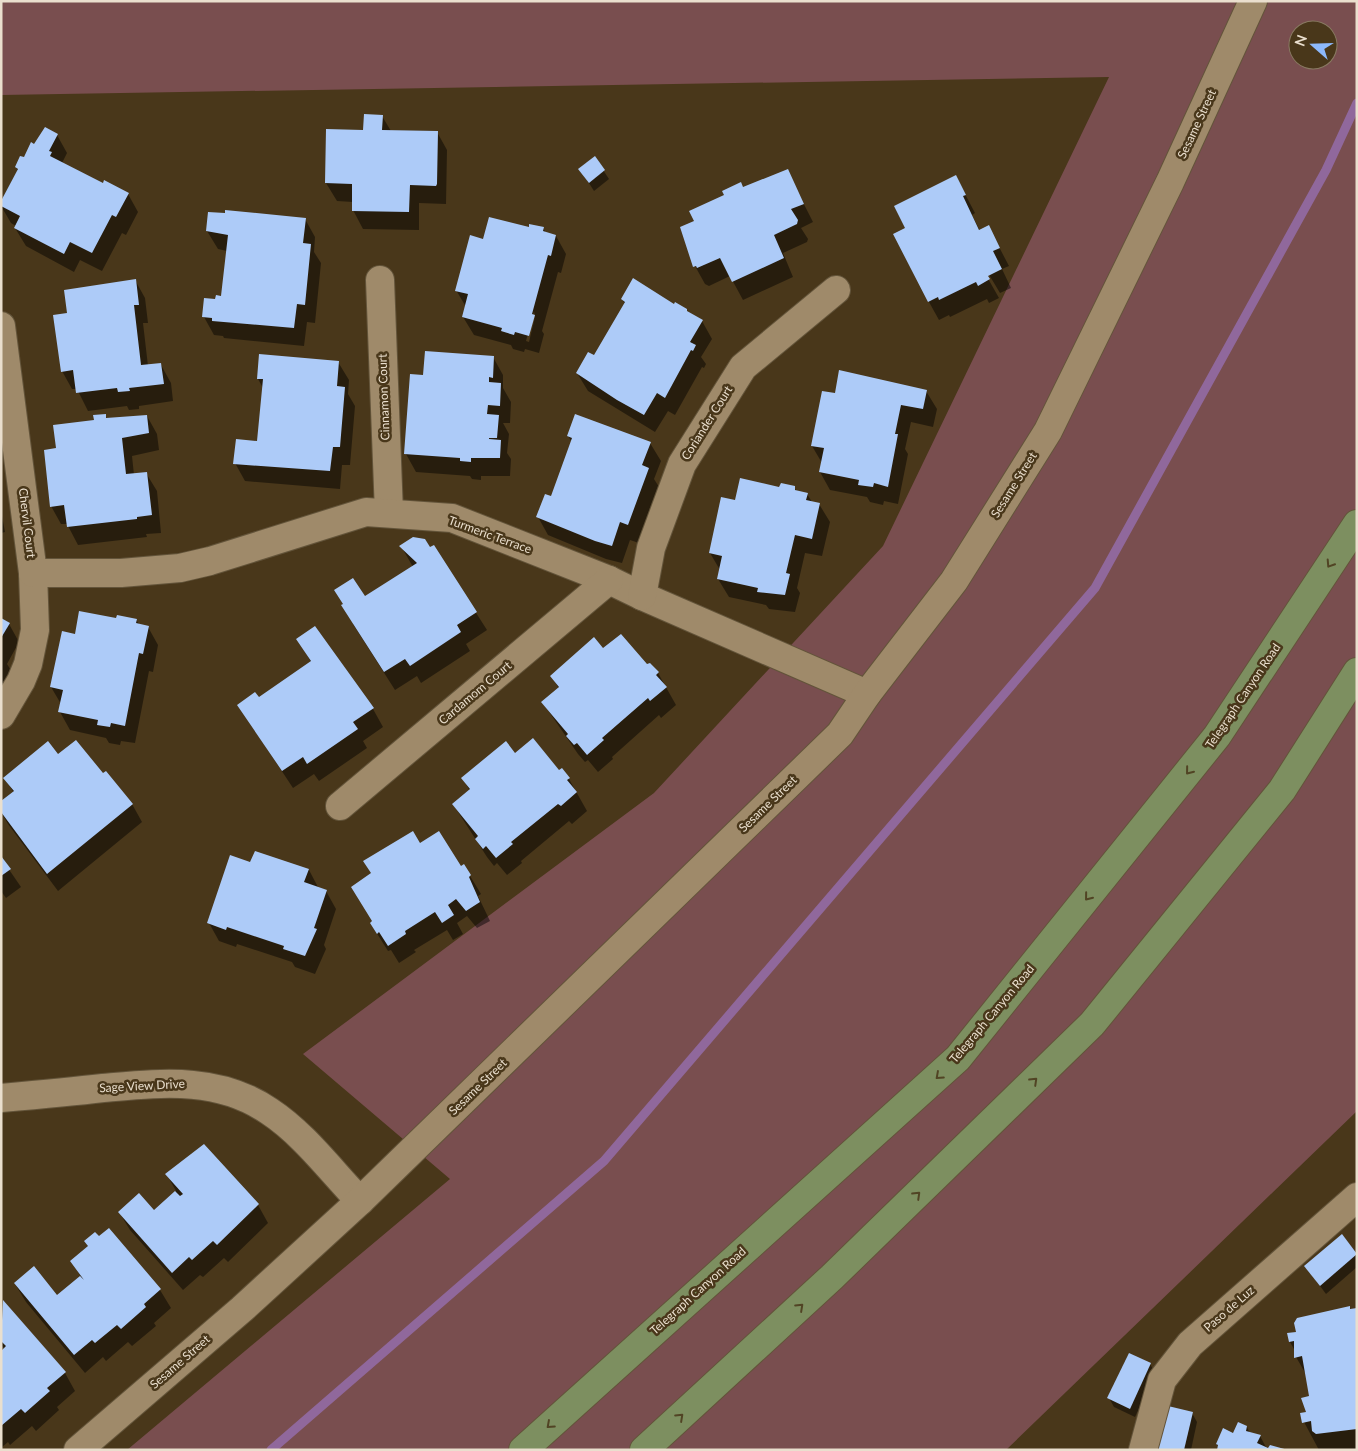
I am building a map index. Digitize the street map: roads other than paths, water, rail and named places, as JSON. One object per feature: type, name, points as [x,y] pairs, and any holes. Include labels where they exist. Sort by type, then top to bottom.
[{"type":"main road","name":"Telegraph Canyon Road","points":[[523,1450],[958,1058],[1218,736],[1357,524]]},
{"type":"main road","points":[[644,1450],[832,1277],[1092,1024],[1282,790],[1357,672]]},
{"type":"street","name":"Sesame Street","points":[[78,1450],[242,1309],[360,1201],[840,734],[867,694],[954,581],[1048,431],[1170,182],[1253,1]]},
{"type":"street","name":"Cinnamon Court","points":[[380,280],[389,513]]},
{"type":"street","name":"Coriander Court","points":[[642,596],[651,548],[682,464],[743,366],[836,290]]},
{"type":"street","name":"Chervil Court","points":[[1,326],[33,574],[35,630],[33,648],[21,681],[1,714]]},
{"type":"street","name":"Turmeric Terrace","points":[[33,574],[121,573],[180,568],[210,561],[366,512],[452,518],[609,580],[867,694]]},
{"type":"street","name":"Cardamom Court","points":[[340,806],[609,580]]},
{"type":"street","name":"Sage View Drive","points":[[1,1098],[160,1083],[201,1084],[220,1089],[245,1098],[268,1110],[288,1125],[360,1201]]},
{"type":"street","name":"Paso de Luz","points":[[1143,1450],[1162,1380],[1190,1344],[1357,1197]]},
{"type":"waterway","points":[[271,1450],[604,1161],[1095,588],[1326,170],[1357,103]]}]
